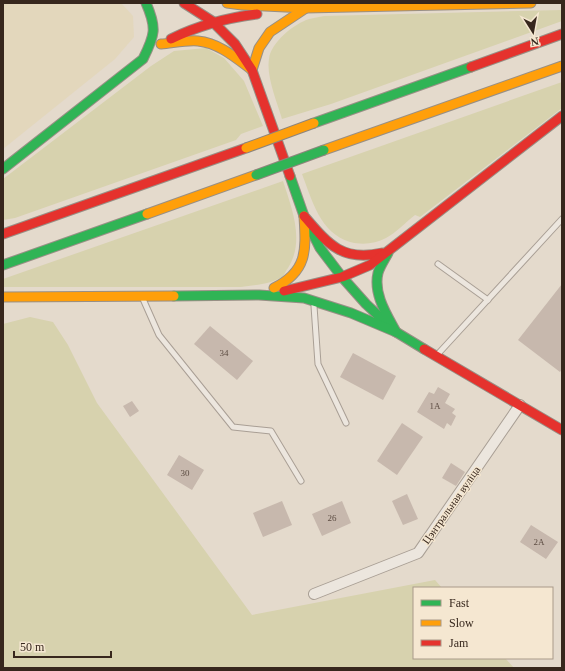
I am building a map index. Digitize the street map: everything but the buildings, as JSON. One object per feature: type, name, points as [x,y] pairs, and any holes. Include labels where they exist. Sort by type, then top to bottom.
[{"type":"main road","points":[[143,60],[154,35],[153,18],[146,3]]},
{"type":"main road","points":[[184,3],[212,21],[235,44],[252,70],[304,216],[320,248],[342,277],[366,304],[396,332]]},
{"type":"main road","points":[[227,3],[306,8],[531,3]]},
{"type":"main road","points":[[3,169],[143,60],[161,44],[192,28],[212,21],[306,8]]},
{"type":"main road","points":[[252,70],[259,48],[270,32],[306,8]]},
{"type":"main road","points":[[3,234],[562,34]]},
{"type":"main road","points":[[161,44],[192,41],[205,42],[226,51],[252,70]]},
{"type":"main road","points":[[3,265],[562,66]]},
{"type":"main road","points":[[259,295],[290,290],[342,277],[370,265],[562,116]]},
{"type":"main road","points":[[304,216],[326,241],[342,252],[354,256],[368,256],[389,251]]},
{"type":"main road","points":[[259,295],[283,285],[295,276],[301,262],[306,242],[304,216]]},
{"type":"main road","points":[[389,251],[378,272],[378,287],[380,301],[396,332]]},
{"type":"main road","points":[[3,297],[259,295],[304,298],[351,313],[396,332],[562,430]]},
{"type":"street","name":"Цэнтральная вуліца","points":[[314,594],[418,553],[520,405]]},
{"type":"lane","points":[[436,356],[562,219]]},
{"type":"lane","points":[[438,264],[488,300]]},
{"type":"lane","points":[[142,296],[158,335],[233,427],[271,430],[301,482]]},
{"type":"lane","points":[[313,301],[318,364],[346,423]]},
{"type":"shaded area","points":[[3,3],[121,3],[133,16],[134,37],[115,59],[3,149]]},
{"type":"shaded area","points":[[562,10],[562,21],[331,104],[282,119],[272,89],[268,66],[274,46],[290,29],[309,19],[324,16]]},
{"type":"shaded area","points":[[206,48],[224,58],[244,81],[263,126],[241,134],[236,140],[15,218],[3,220],[3,179],[151,66],[174,51]]},
{"type":"shaded area","points":[[562,82],[562,108],[420,217],[415,215],[390,236],[377,242],[350,242],[340,238],[331,231],[318,214],[302,174]]},
{"type":"shaded area","points":[[283,181],[293,214],[296,247],[293,258],[283,276],[274,281],[241,287],[3,287],[3,279]]},
{"type":"shaded area","points":[[30,317],[53,322],[68,345],[97,403],[252,615],[435,580],[441,587],[413,587],[413,659],[506,659],[514,668],[3,668],[3,324]]},
{"type":"traffic: fast","points":[[3,169],[143,59],[150,44],[153,31],[152,19],[146,3]]},
{"type":"traffic: fast","points":[[314,123],[471,67]]},
{"type":"traffic: fast","points":[[256,175],[324,150]]},
{"type":"traffic: fast","points":[[290,176],[304,216],[320,248],[342,277],[366,304],[396,332],[424,349]]},
{"type":"traffic: fast","points":[[3,265],[147,214]]},
{"type":"traffic: fast","points":[[388,253],[378,273],[377,289],[385,311],[396,332]]},
{"type":"traffic: fast","points":[[174,296],[259,295],[304,298],[351,313],[396,332]]},
{"type":"traffic: slow","points":[[227,3],[306,8],[531,3]]},
{"type":"traffic: slow","points":[[161,44],[189,41],[206,42],[227,52],[252,70],[259,48],[270,32],[306,8]]},
{"type":"traffic: slow","points":[[324,150],[562,66]]},
{"type":"traffic: slow","points":[[246,148],[314,123]]},
{"type":"traffic: slow","points":[[147,214],[256,175]]},
{"type":"traffic: slow","points":[[274,288],[285,281],[299,267],[305,239],[304,216]]},
{"type":"traffic: slow","points":[[3,297],[174,296]]},
{"type":"traffic: jam","points":[[184,3],[212,21],[235,44],[252,70],[290,176]]},
{"type":"traffic: jam","points":[[171,39],[213,23],[257,14]]},
{"type":"traffic: jam","points":[[471,67],[562,34]]},
{"type":"traffic: jam","points":[[284,291],[342,277],[370,265],[562,116]]},
{"type":"traffic: jam","points":[[3,234],[246,148]]},
{"type":"traffic: jam","points":[[304,216],[321,235],[337,248],[346,253],[356,255],[382,253]]},
{"type":"traffic: jam","points":[[424,349],[562,430]]}]
